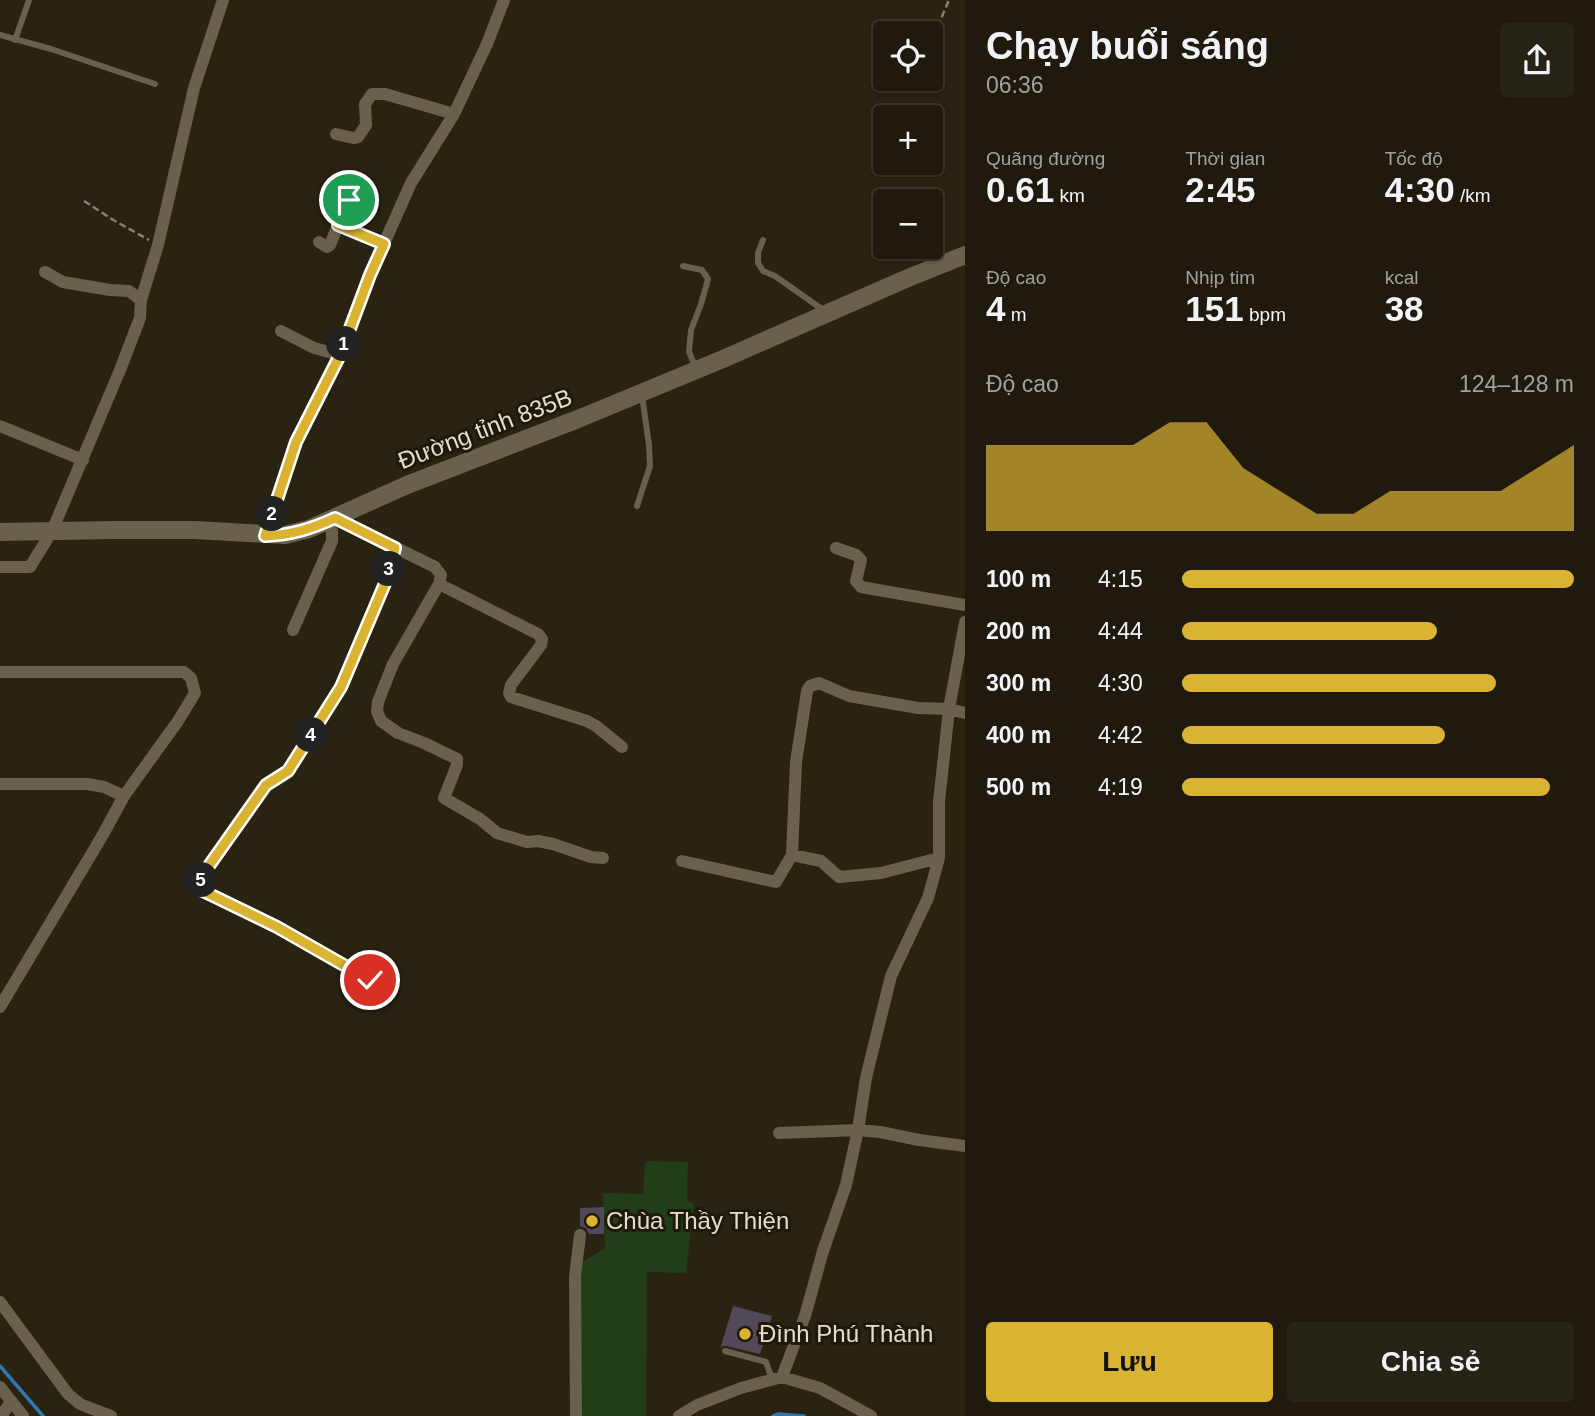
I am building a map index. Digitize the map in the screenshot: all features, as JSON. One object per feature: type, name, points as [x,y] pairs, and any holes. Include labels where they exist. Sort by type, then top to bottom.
[{"type":"main road","name":"Đường tỉnh 835B","points":[[0,532],[195,530],[265,536],[285,535],[309,529],[407,485],[578,419],[965,255]]},
{"type":"street","points":[[0,567],[30,567],[52,531],[121,370],[140,318],[141,300],[158,245],[194,88],[223,0]]},
{"type":"street","points":[[265,536],[296,442],[340,355],[370,275],[411,183],[454,114],[487,44],[504,0]]},
{"type":"street","points":[[336,134],[358,137],[366,125],[365,104],[372,94],[385,94],[454,114]]},
{"type":"street","points":[[319,242],[327,247],[330,245],[355,183]]},
{"type":"street","points":[[338,225],[384,244]]},
{"type":"street","points":[[45,272],[63,282],[129,291],[141,300]]},
{"type":"street","points":[[281,331],[314,348],[340,355]]},
{"type":"street","points":[[0,426],[83,460]]},
{"type":"street","points":[[330,520],[435,567],[441,575],[439,584],[393,664],[378,702],[377,711],[381,721],[398,733],[457,759],[444,799],[480,818],[497,833],[527,842],[553,844],[591,857],[603,858]]},
{"type":"street","points":[[293,630],[332,541],[330,520]]},
{"type":"street","points":[[370,980],[277,927],[203,891],[199,885],[201,877],[266,785],[288,771],[341,687],[386,581],[395,548]]},
{"type":"street","points":[[836,548],[856,555],[861,560],[856,581],[861,587],[965,605]]},
{"type":"street","points":[[439,584],[538,634],[542,639],[541,645],[511,685],[511,697],[587,721],[622,747]]},
{"type":"street","points":[[777,1378],[805,1316],[823,1251],[846,1185],[866,1078],[891,976],[928,898],[939,858],[939,802],[949,709],[965,622]]},
{"type":"street","points":[[0,672],[184,672],[191,678],[195,693],[124,796],[0,1007]]},
{"type":"street","points":[[682,862],[776,882],[793,855],[796,762],[810,686],[819,683],[849,696],[965,713]]},
{"type":"street","points":[[0,784],[87,785],[104,787],[124,796]]},
{"type":"street","points":[[793,855],[821,861],[839,877],[881,873],[939,858]]},
{"type":"street","points":[[779,1133],[858,1130],[965,1146]]},
{"type":"street","points":[[576,1416],[575,1276],[580,1235]]},
{"type":"street","points":[[0,1302],[68,1394],[80,1404],[111,1416]]},
{"type":"street","points":[[679,1416],[697,1405],[777,1378],[820,1388],[871,1416]]},
{"type":"street","points":[[0,1387],[23,1416]]},
{"type":"street","points":[[1,1416],[12,1402]]},
{"type":"lane","points":[[15,40],[29,0]]},
{"type":"lane","points":[[0,35],[155,83]]},
{"type":"lane","points":[[764,240],[758,253],[758,263],[763,271],[775,276],[827,313]]},
{"type":"lane","points":[[683,266],[702,270],[708,279],[691,330],[689,352],[696,370]]},
{"type":"lane","points":[[637,506],[650,466],[641,393]]},
{"type":"lane","points":[[725,1351],[766,1362],[777,1378]]},
{"type":"path","points":[[940,21],[949,0]]},
{"type":"path","points":[[84,201],[158,245]]},
{"type":"green space","points":[[645,1161],[688,1162],[687,1201],[694,1203],[686,1273],[647,1272],[646,1416],[581,1416],[579,1264],[605,1248],[603,1193],[643,1194]]},
{"type":"building","name":"Chùa Thầy Thiện","points":[[604,1207],[604,1234],[589,1234],[586,1228],[580,1226],[580,1208]]},
{"type":"building","name":"Đình Phú Thành","points":[[733,1306],[772,1316],[760,1354],[726,1346],[720,1349]]},
{"type":"waterway","points":[[0,1366],[43,1416]]},
{"type":"waterway","points":[[773,1416],[804,1416]]},
{"type":"place","name":"Chùa Thầy Thiện","points":[[592,1221]]},
{"type":"place","name":"Đình Phú Thành","points":[[745,1334]]},
{"type":"route","points":[[349,200],[338,225],[384,244],[340,355],[296,442],[265,536],[285,535],[309,529],[335,518],[395,548],[386,581],[341,687],[288,771],[266,785],[201,877],[199,885],[203,891],[277,927],[370,980]]}]
